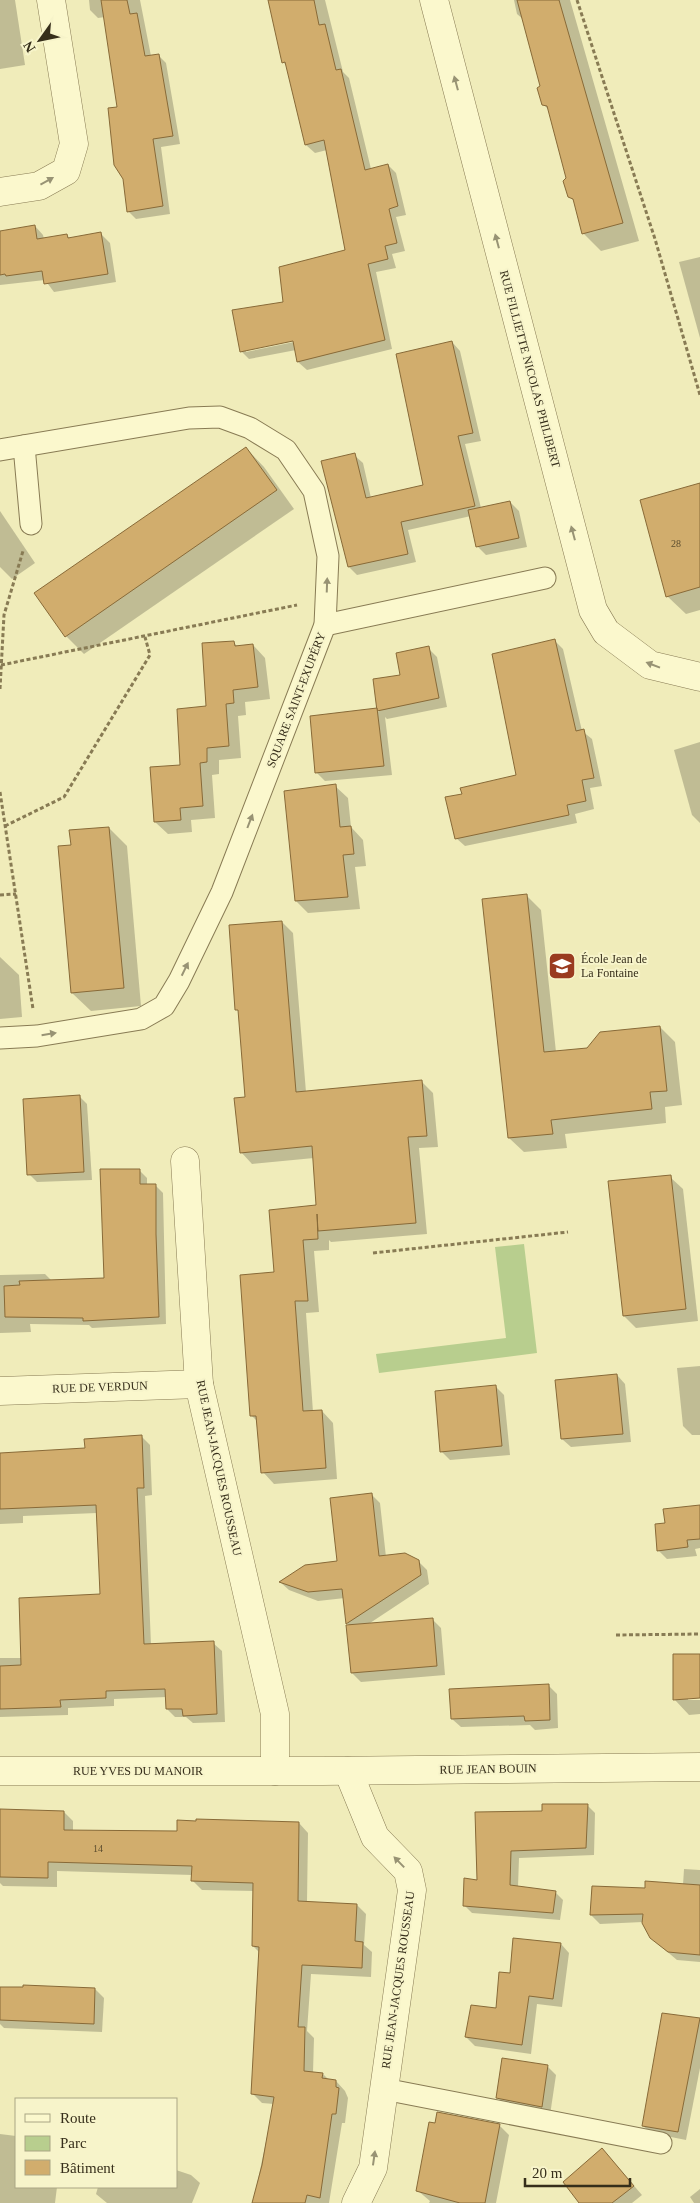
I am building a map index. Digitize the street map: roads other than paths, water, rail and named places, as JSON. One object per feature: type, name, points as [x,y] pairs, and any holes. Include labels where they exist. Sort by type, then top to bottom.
[{"type":"street","points":[[0,192],[39,186],[66,171],[74,144],[52,0]]},
{"type":"street","name":"RUE FILLIETTE NICOLAS PHILIBERT","points":[[434,0],[592,610],[606,632],[650,665],[700,677]]},
{"type":"street","name":"RUE JEAN-JACQUES ROUSSEAU","points":[[185,1161],[199,1384],[275,1714],[276,1771]]},
{"type":"street","name":"RUE DE VERDUN","points":[[0,1391],[199,1384]]},
{"type":"street","name":"RUE JEAN BOUIN","points":[[276,1771],[700,1767]]},
{"type":"street","name":"RUE YVES DU MANOIR","points":[[0,1771],[276,1771]]},
{"type":"street","name":"RUE JEAN-JACQUES ROUSSEAU","points":[[348,1771],[375,1837],[408,1871],[412,1890],[373,2168],[356,2203]]},
{"type":"lane","name":"SQUARE SAINT-EXUPÉRY","points":[[0,450],[189,418],[220,417],[250,428],[286,450],[314,491],[328,556],[325,625],[222,892],[179,981],[164,1006],[141,1020],[38,1036],[0,1038]]},
{"type":"lane","points":[[24,446],[31,524]]},
{"type":"lane","points":[[325,625],[546,578]]},
{"type":"lane","points":[[384,2089],[660,2144]]},
{"type":"place","name":"École Jean de La Fontaine","points":[[562,966]]}]
